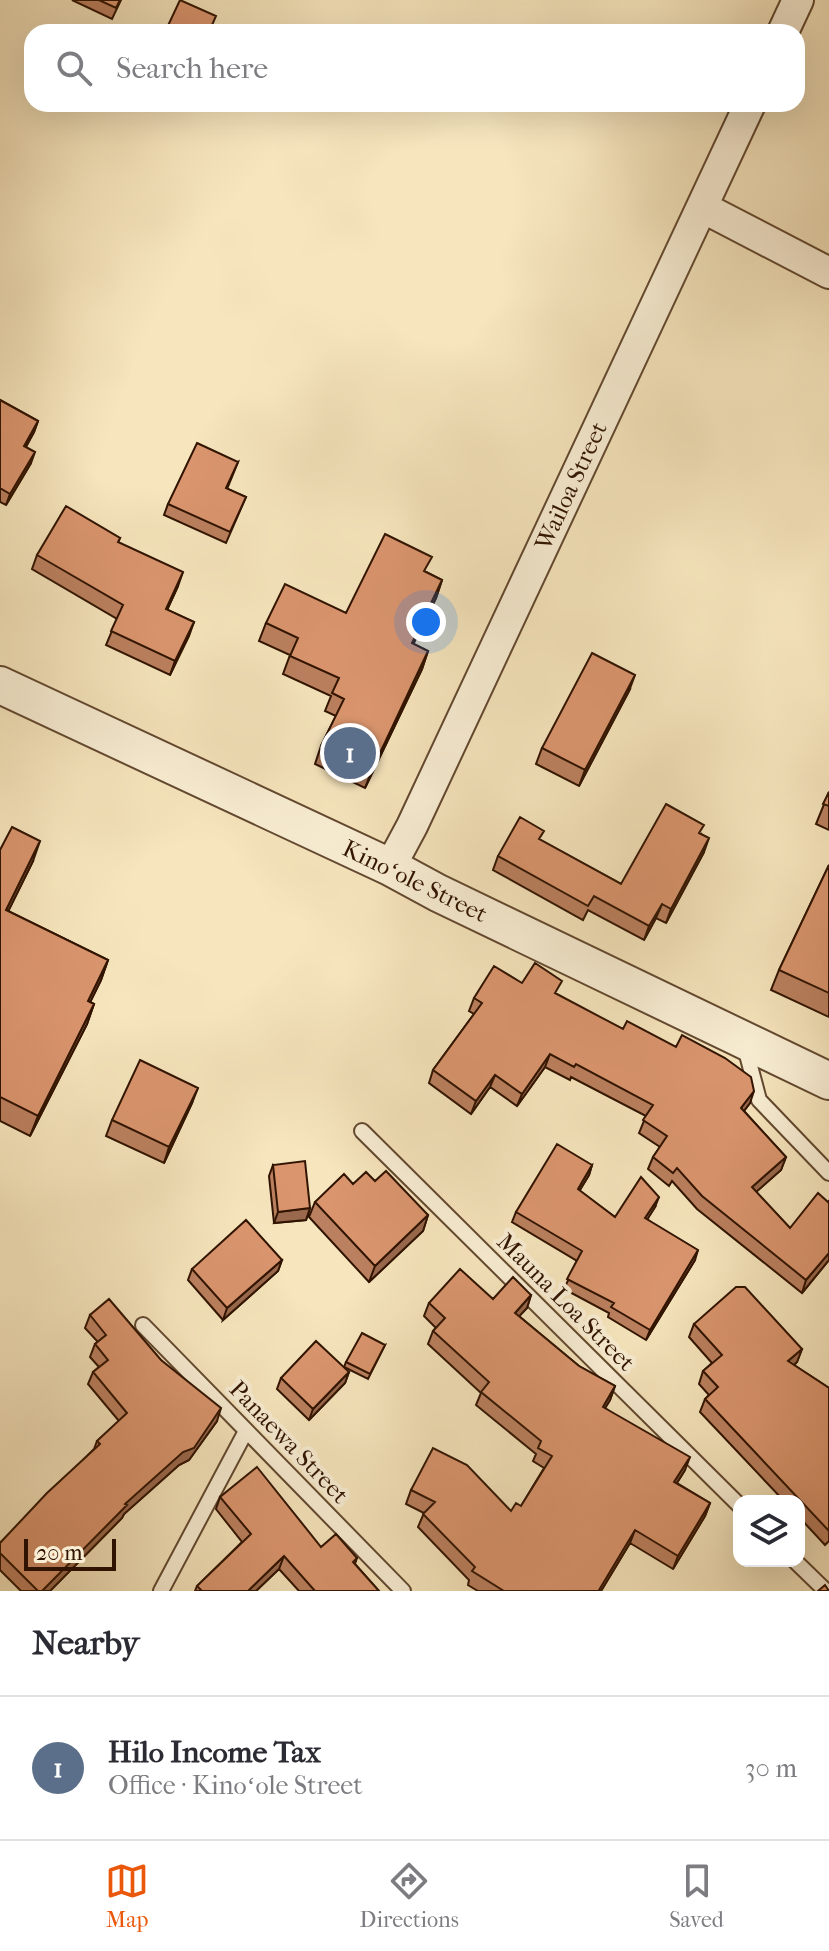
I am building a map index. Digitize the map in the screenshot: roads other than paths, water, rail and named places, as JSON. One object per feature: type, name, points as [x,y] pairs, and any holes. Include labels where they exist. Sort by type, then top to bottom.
[{"type":"street","points":[[787,24],[798,0]]},
{"type":"street","name":"Wailoa Street","points":[[390,867],[746,112]]},
{"type":"street","points":[[702,207],[829,273]]},
{"type":"street","name":"Kinoʻole Street","points":[[0,685],[390,867],[829,1081]]},
{"type":"lane","points":[[742,1038],[759,1100],[829,1173]]},
{"type":"lane","name":"Mauna Loa Street","points":[[362,1131],[733,1499]]},
{"type":"lane","name":"Panaewa Street","points":[[143,1325],[403,1591]]},
{"type":"lane","points":[[161,1591],[246,1431]]},
{"type":"lane","points":[[801,1567],[826,1591]]},
{"type":"place","name":"Hilo Income Tax","points":[[350,753]]}]
